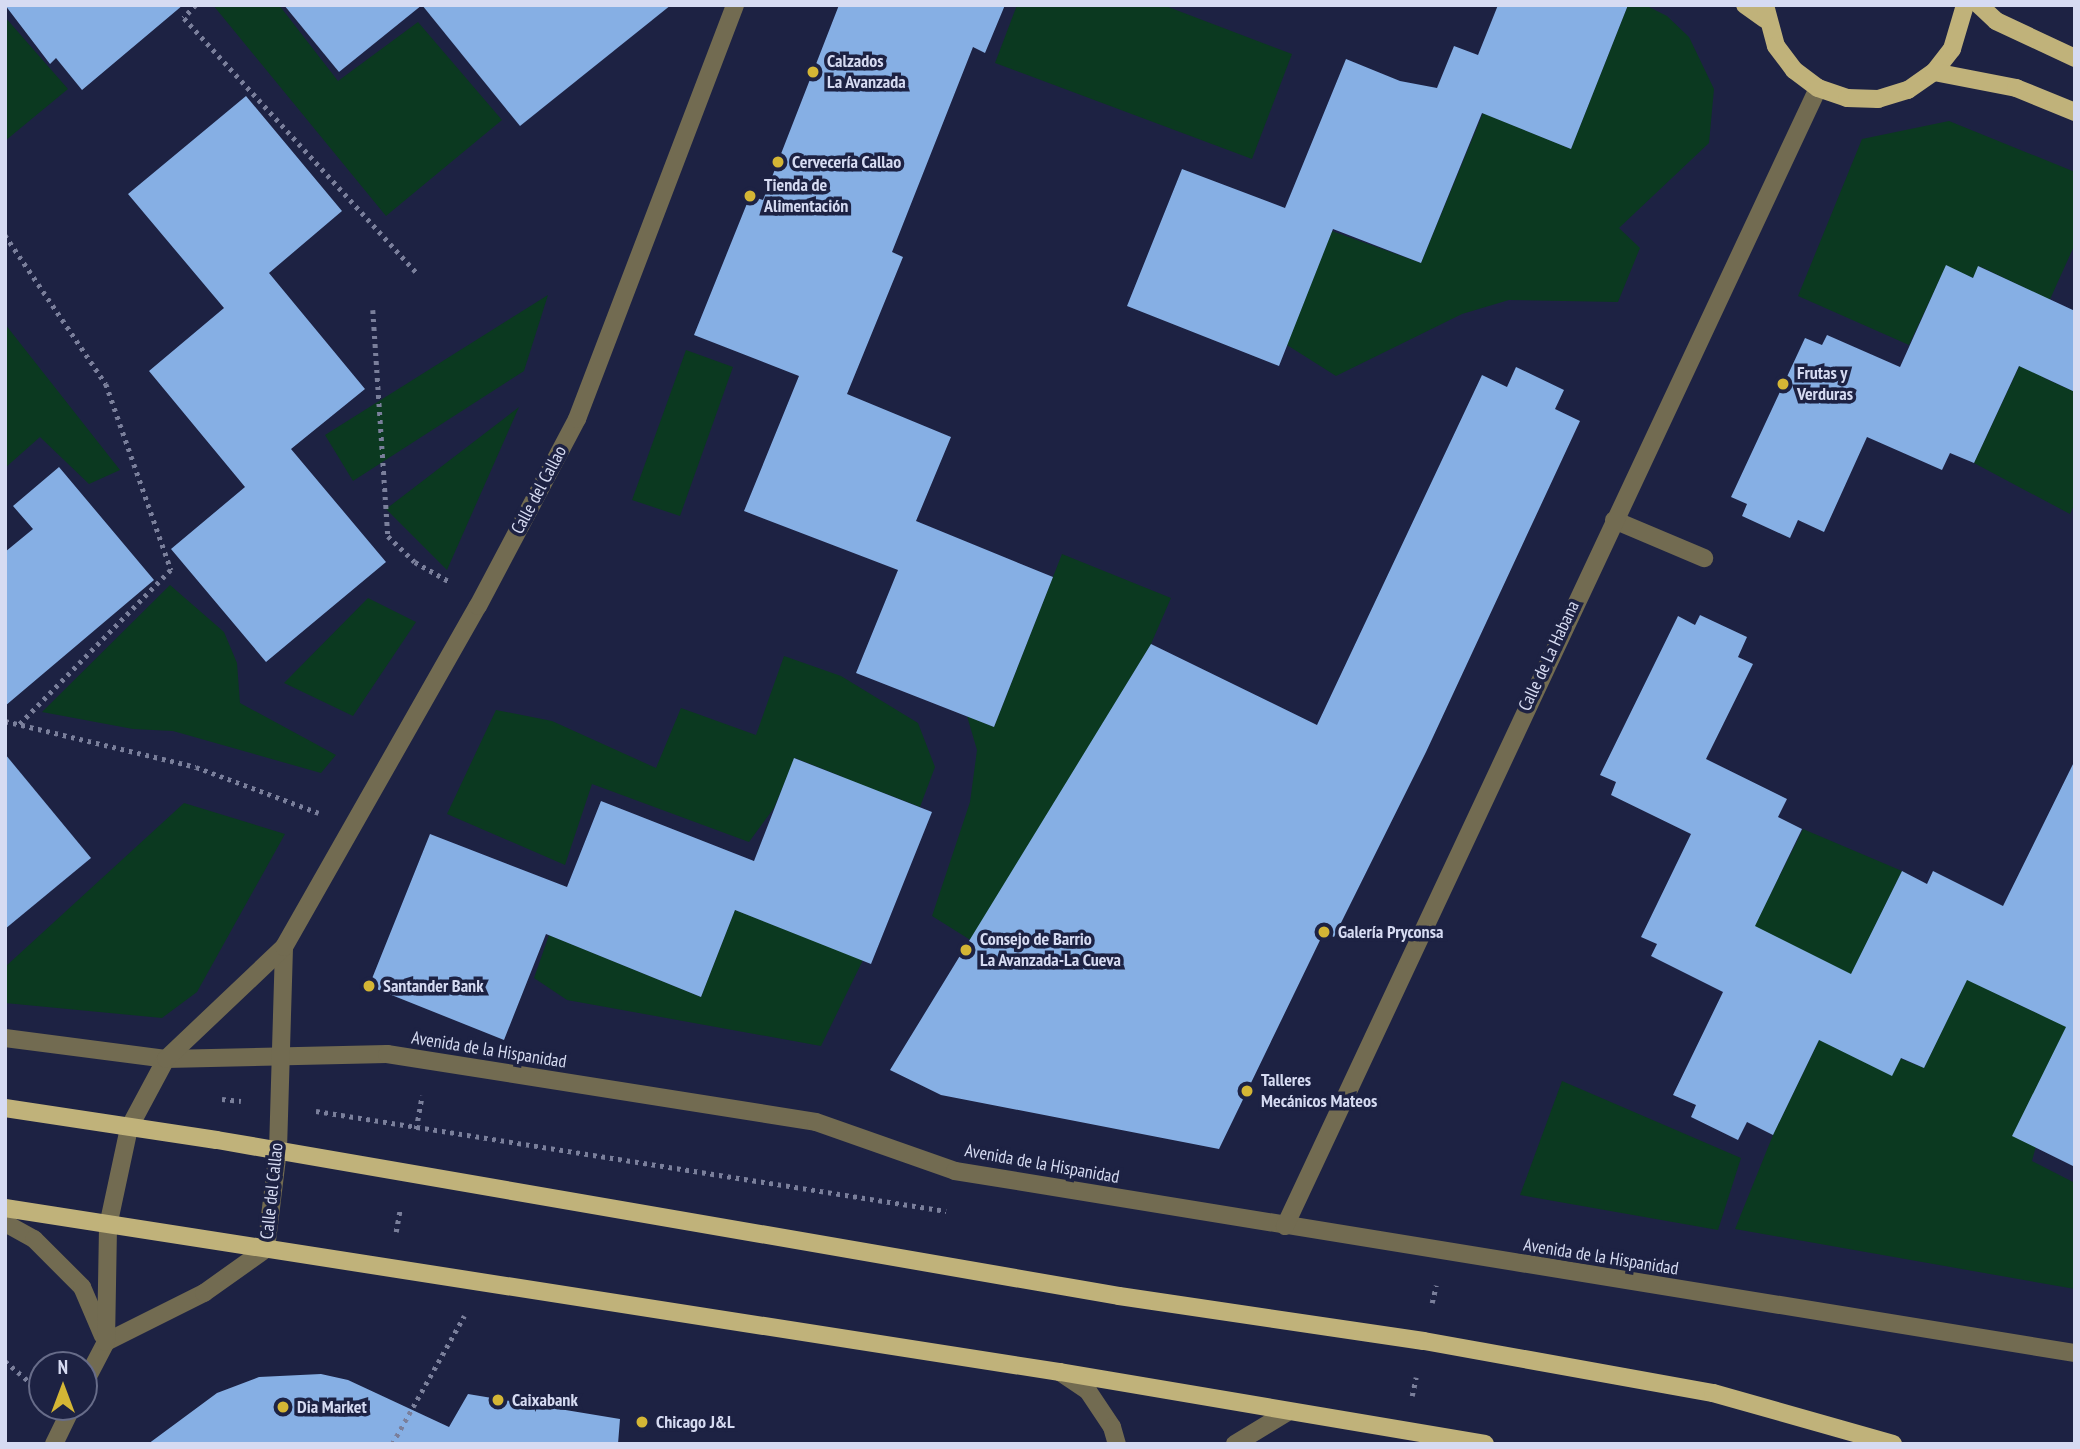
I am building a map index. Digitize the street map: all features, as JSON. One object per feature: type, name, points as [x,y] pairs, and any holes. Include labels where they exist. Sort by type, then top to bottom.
[{"type":"main road","points":[[1745,5],[1765,12],[1776,46],[1794,70],[1818,88],[1847,98],[1878,99],[1908,90],[1934,72],[1952,49],[1965,5]]},
{"type":"main road","points":[[1979,5],[1996,21],[2075,58]]},
{"type":"main road","points":[[1934,72],[2015,88],[2075,112]]},
{"type":"main road","points":[[5,1108],[278,1150],[1119,1296],[1424,1341],[1713,1393],[1893,1444]]},
{"type":"main road","points":[[5,1208],[1060,1372],[1286,1413],[1485,1444]]},
{"type":"street","name":"Calle del Callao","points":[[98,1357],[106,1342],[108,1226],[129,1128],[166,1059],[284,947],[483,597],[577,419],[735,5]]},
{"type":"street","name":"Calle de La Habana","points":[[1285,1226],[1818,88]]},
{"type":"street","points":[[1614,520],[1704,558]]},
{"type":"street","name":"Calle del Callao","points":[[106,1342],[204,1293],[266,1248],[278,1150],[284,947]]},
{"type":"street","name":"Avenida de la Hispanidad","points":[[5,1038],[166,1059],[282,1059],[387,1054],[816,1122],[955,1171],[2075,1353]]},
{"type":"street","points":[[5,1223],[34,1239],[82,1287],[106,1342]]},
{"type":"street","points":[[1060,1372],[1087,1391],[1112,1427],[1117,1444]]},
{"type":"street","points":[[1235,1444],[1286,1413]]},
{"type":"street","points":[[54,1444],[65,1421]]},
{"type":"path","points":[[197,5],[184,18],[417,273]]},
{"type":"path","points":[[5,235],[106,384],[171,570],[19,725]]},
{"type":"path","points":[[373,310],[388,536],[415,562],[483,597]]},
{"type":"path","points":[[5,721],[196,767],[352,826]]},
{"type":"path","points":[[392,1444],[484,1282]]},
{"type":"path","points":[[5,1361],[28,1380]]},
{"type":"green space","points":[[213,5],[279,5],[338,81],[418,22],[502,120],[386,216]]},
{"type":"green space","points":[[1017,5],[1163,5],[1292,54],[1252,159],[995,63]]},
{"type":"green space","points":[[1628,5],[1645,5],[1667,16],[1689,37],[1714,89],[1709,143],[1619,228],[1640,248],[1618,302],[1509,300],[1462,314],[1336,376],[1287,345],[1332,231],[1421,263],[1483,113],[1571,149]]},
{"type":"green space","points":[[5,17],[68,89],[5,141]]},
{"type":"green space","points":[[1949,121],[2075,172],[2075,244],[2042,317],[2025,288],[1979,266],[1973,278],[1946,266],[1909,345],[1798,296],[1862,139]]},
{"type":"green space","points":[[548,295],[524,371],[353,481],[325,435]]},
{"type":"green space","points":[[5,324],[120,470],[89,484],[40,437],[5,468]]},
{"type":"green space","points":[[686,350],[733,367],[680,516],[632,500]]},
{"type":"green space","points":[[2025,354],[2044,378],[2075,392],[2075,503],[2070,514],[1974,463]]},
{"type":"green space","points":[[519,407],[447,570],[386,509]]},
{"type":"green space","points":[[1062,554],[1171,598],[1151,644],[972,941],[932,916],[970,802],[977,750],[967,716],[994,727]]},
{"type":"green space","points":[[170,585],[224,632],[237,663],[240,703],[336,755],[321,773],[173,731],[133,729],[42,712]]},
{"type":"green space","points":[[368,598],[416,622],[353,716],[284,683]]},
{"type":"green space","points":[[784,656],[841,676],[918,723],[935,767],[920,807],[884,793],[840,785],[843,777],[795,758],[774,808],[749,842],[592,784],[565,865],[447,814],[496,710],[552,721],[656,768],[681,708],[756,735]]},
{"type":"green space","points":[[184,803],[285,834],[197,992],[162,1018],[5,1003],[5,967]]},
{"type":"green space","points":[[1803,829],[1902,871],[1843,991],[1749,937]]},
{"type":"green space","points":[[735,910],[863,960],[821,1046],[567,1000],[534,978],[549,935],[701,997]]},
{"type":"green space","points":[[1976,961],[1993,992],[2041,1015],[2071,1016],[2032,1161],[2075,1183],[2075,1289],[1735,1229],[1773,1135],[1825,1028],[1924,1068]]},
{"type":"green space","points":[[1562,1081],[1741,1158],[1718,1230],[1520,1195]]},
{"type":"building","points":[[5,5],[183,5],[82,90],[56,58],[50,64]]},
{"type":"building","points":[[284,5],[422,5],[339,72]]},
{"type":"building","points":[[422,5],[671,5],[520,126]]},
{"type":"building","points":[[839,5],[1005,5],[985,53],[973,47],[892,252],[903,257],[847,394],[951,437],[916,521],[1053,577],[994,727],[856,673],[898,570],[744,511],[799,376],[694,335],[750,196],[763,200]]},
{"type":"building","points":[[1498,5],[1628,5],[1571,149],[1482,113],[1421,263],[1333,229],[1279,366],[1127,306],[1182,169],[1285,208],[1346,59],[1400,81],[1437,88],[1454,46],[1478,55]]},
{"type":"building","points":[[246,96],[342,211],[269,273],[365,389],[291,449],[386,562],[266,662],[171,549],[245,487],[149,371],[224,308],[128,194]]},
{"type":"building","points":[[1946,265],[1973,278],[1978,266],[2075,311],[2075,392],[2019,366],[1974,463],[1950,453],[1942,470],[1867,437],[1824,532],[1798,520],[1790,538],[1742,516],[1747,504],[1731,497],[1805,338],[1822,345],[1827,335],[1900,367]]},
{"type":"building","points":[[1516,367],[1564,390],[1555,409],[1580,421],[1426,752],[1334,937],[1324,932],[1219,1149],[941,1095],[890,1070],[1151,644],[1317,725],[1482,375],[1507,387]]},
{"type":"building","points":[[59,467],[154,580],[5,706],[5,552],[33,529],[13,506]]},
{"type":"building","points":[[1700,615],[1747,637],[1738,657],[1753,664],[1706,759],[1787,799],[1778,817],[1802,829],[1755,926],[1851,974],[1902,871],[1927,884],[1933,871],[2003,906],[2075,760],[2075,1167],[2012,1136],[2066,1027],[1967,980],[1924,1068],[1901,1058],[1892,1076],[1819,1040],[1773,1135],[1747,1122],[1738,1140],[1691,1117],[1696,1105],[1673,1095],[1723,992],[1651,956],[1657,944],[1641,937],[1691,834],[1611,795],[1616,782],[1600,775],[1678,616],[1695,625]]},
{"type":"building","points":[[5,754],[91,858],[5,929]]},
{"type":"building","points":[[794,758],[932,812],[871,964],[735,910],[701,997],[546,934],[504,1040],[369,986],[430,834],[567,887],[601,801],[754,861]]},
{"type":"building","points":[[321,1374],[348,1380],[449,1427],[468,1394],[620,1419],[618,1444],[148,1444],[217,1393],[259,1377]]},
{"type":"place","name":"Calzados La Avanzada","points":[[813,72]]},
{"type":"place","name":"Cervecería Callao","points":[[778,162]]},
{"type":"place","name":"Tienda de Alimentación","points":[[750,196]]},
{"type":"place","name":"Frutas y Verduras","points":[[1783,384]]},
{"type":"place","name":"Galería Pryconsa","points":[[1324,932]]},
{"type":"place","name":"Consejo de Barrio La Avanzada-La Cueva","points":[[966,950]]},
{"type":"place","name":"Santander Bank","points":[[369,986]]},
{"type":"place","name":"Talleres Mecánicos Mateos","points":[[1247,1091]]},
{"type":"place","name":"Caixabank","points":[[498,1400]]},
{"type":"place","name":"Dia Market","points":[[283,1407]]},
{"type":"place","name":"Chicago J&L","points":[[642,1422]]}]
